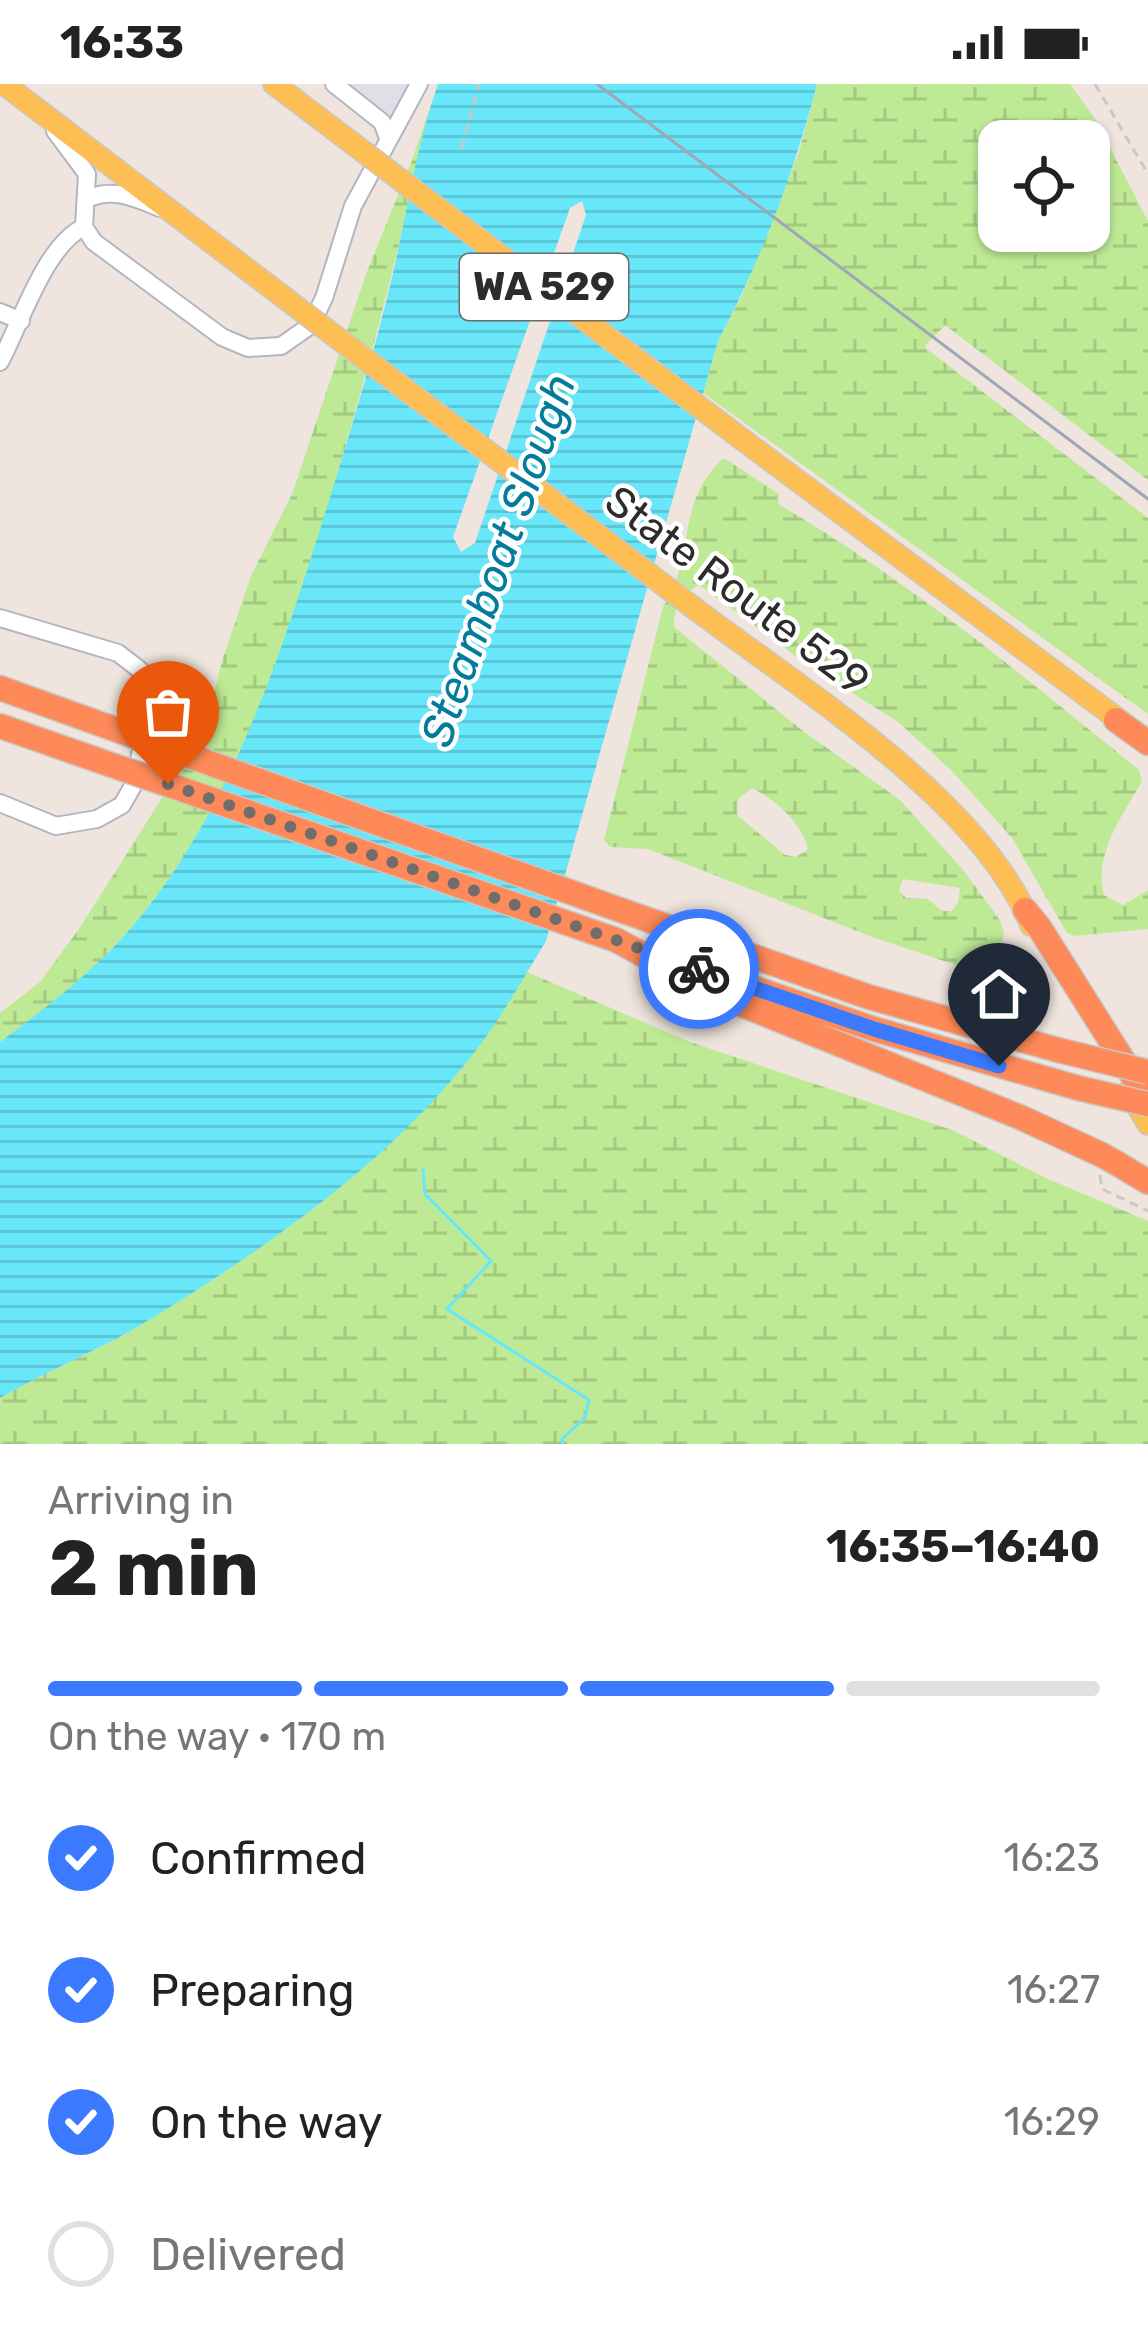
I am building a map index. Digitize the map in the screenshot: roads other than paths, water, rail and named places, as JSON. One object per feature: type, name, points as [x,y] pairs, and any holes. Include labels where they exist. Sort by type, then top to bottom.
[{"type":"highway","points":[[0,688],[869,997],[1148,1072]]},
{"type":"highway","points":[[1116,720],[1148,740]]},
{"type":"highway","points":[[0,726],[874,1029],[1078,1088],[1148,1102]]},
{"type":"highway","points":[[1025,910],[1148,1102]]},
{"type":"highway","points":[[616,940],[713,993],[1022,1118],[1148,1182]]},
{"type":"main road","name":"State Route 529","points":[[4,84],[876,744],[928,789],[986,853],[1025,910],[1148,1124]]},
{"type":"main road","name":"WA 529","points":[[274,84],[1116,720]]},
{"type":"street","points":[[334,84],[382,122],[388,138]]},
{"type":"street","points":[[34,108],[82,163],[89,184],[84,226],[94,242],[222,338],[248,348],[281,346],[300,335],[317,312],[353,206],[419,84]]},
{"type":"street","points":[[86,199],[122,194],[172,213]]},
{"type":"street","points":[[0,362],[52,256],[68,234],[84,226]]},
{"type":"street","points":[[0,311],[21,321]]},
{"type":"street","points":[[0,618],[118,653],[140,670],[147,721],[134,784],[122,805],[97,820],[56,826],[0,803]]},
{"type":"water","name":"Steamboat Slough","points":[[438,84],[817,84],[775,216],[718,341],[546,941],[513,996],[444,1089],[328,1197],[154,1317],[0,1398],[0,1042],[85,975],[131,928],[195,837],[246,737],[286,632],[356,412]]},
{"type":"waterway","points":[[423,1170],[425,1194],[491,1261],[447,1309],[589,1400],[585,1418],[562,1444]]},
{"type":"railway","points":[[597,84],[1148,499]]}]
